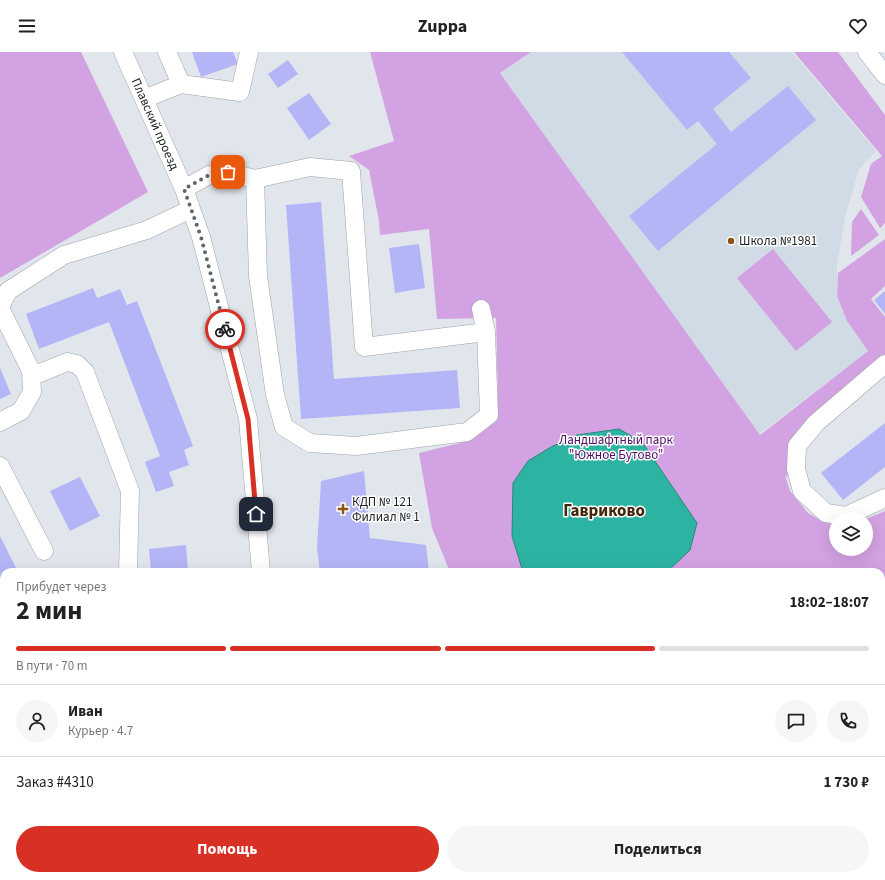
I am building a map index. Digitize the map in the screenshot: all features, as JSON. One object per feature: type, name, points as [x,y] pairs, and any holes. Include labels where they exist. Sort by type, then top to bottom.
[{"type":"street","name":"Плавский проезд","points":[[123,52],[184,189],[201,237],[248,419],[261,568]]},
{"type":"street","points":[[167,52],[181,84]]},
{"type":"street","points":[[144,100],[181,84],[240,92],[249,52]]},
{"type":"street","points":[[867,52],[885,75]]},
{"type":"street","points":[[184,189],[209,175],[228,172],[255,179],[310,167],[351,171],[364,347],[486,332]]},
{"type":"street","points":[[255,179],[258,276],[276,395],[284,427],[310,443],[356,446],[467,432],[489,415],[486,332],[481,309]]},
{"type":"street","points":[[0,422],[22,411],[32,392],[31,371],[0,307],[8,291],[64,255],[146,230],[191,209]]},
{"type":"street","points":[[31,371],[40,373],[67,362],[76,364],[85,372],[130,491],[128,568]]},
{"type":"street","points":[[885,364],[816,423],[797,446],[796,469],[802,491],[826,513],[846,516],[885,498]]},
{"type":"street","points":[[0,466],[44,552]]},
{"type":"shaded area","name":"Школа №1981","points":[[531,52],[792,52],[876,151],[859,169],[845,217],[837,265],[837,296],[847,321],[868,351],[759,434],[500,73]]},
{"type":"shaded area","points":[[619,429],[642,442],[697,523],[690,550],[671,568],[522,568],[512,536],[513,483],[528,461],[551,447],[577,435]]},
{"type":"green space","points":[[0,52],[81,52],[148,192],[0,278]]},
{"type":"green space","name":"Ландшафтный парк \"Южное Бутово\"","points":[[370,52],[531,52],[500,73],[760,435],[868,351],[847,321],[837,296],[838,273],[885,239],[885,286],[871,299],[885,317],[885,363],[800,437],[787,477],[785,475],[790,491],[808,513],[829,523],[829,556],[873,556],[873,516],[885,511],[885,568],[448,568],[432,528],[419,453],[460,443],[495,422],[498,398],[496,318],[437,319],[429,229],[380,235],[379,221],[369,170],[349,156],[394,141]]},
{"type":"green space","points":[[794,52],[838,52],[885,115],[885,223],[880,228],[861,197],[871,164],[882,156]]},
{"type":"green space","points":[[861,209],[879,235],[851,256],[852,222]]},
{"type":"green space","points":[[773,249],[832,322],[796,351],[737,278]]},
{"type":"building","points":[[192,52],[233,52],[238,64],[201,77]]},
{"type":"building","points":[[622,52],[729,52],[751,78],[713,109],[731,132],[788,86],[816,120],[658,251],[629,216],[717,144],[698,121],[687,130]]},
{"type":"building","points":[[288,60],[298,74],[278,88],[268,74]]},
{"type":"building","points":[[309,93],[331,124],[309,140],[287,108]]},
{"type":"building","points":[[321,202],[334,379],[457,370],[460,408],[301,419],[286,205]]},
{"type":"building","points":[[419,244],[425,288],[395,293],[389,248]]},
{"type":"building","points":[[93,288],[97,298],[120,289],[127,305],[137,301],[193,446],[184,450],[189,465],[169,472],[174,486],[156,492],[145,462],[160,456],[109,322],[39,349],[26,314]]},
{"type":"building","points":[[885,291],[885,314],[874,300]]},
{"type":"building","points":[[0,368],[11,394],[0,399]]},
{"type":"building","points":[[885,423],[885,467],[843,500],[821,473]]},
{"type":"building","name":"КДП № 121 Филиал № 1","points":[[364,471],[370,538],[426,545],[429,568],[320,568],[317,548],[321,481]]},
{"type":"building","points":[[80,477],[100,516],[70,531],[50,491]]},
{"type":"building","points":[[0,536],[16,568],[0,568]]},
{"type":"building","points":[[186,545],[188,568],[151,568],[149,549]]},
{"type":"way so far","points":[[225,329],[201,237],[184,189],[209,175],[228,172]]},
{"type":"place","name":"Школа №1981","points":[[731,241]]},
{"type":"place","name":"КДП № 121 Филиал № 1","points":[[343,509]]},
{"type":"district","name":"Гавриково","points":[[604,511]]},
{"type":"route","points":[[225,329],[248,419],[256,514]]}]
